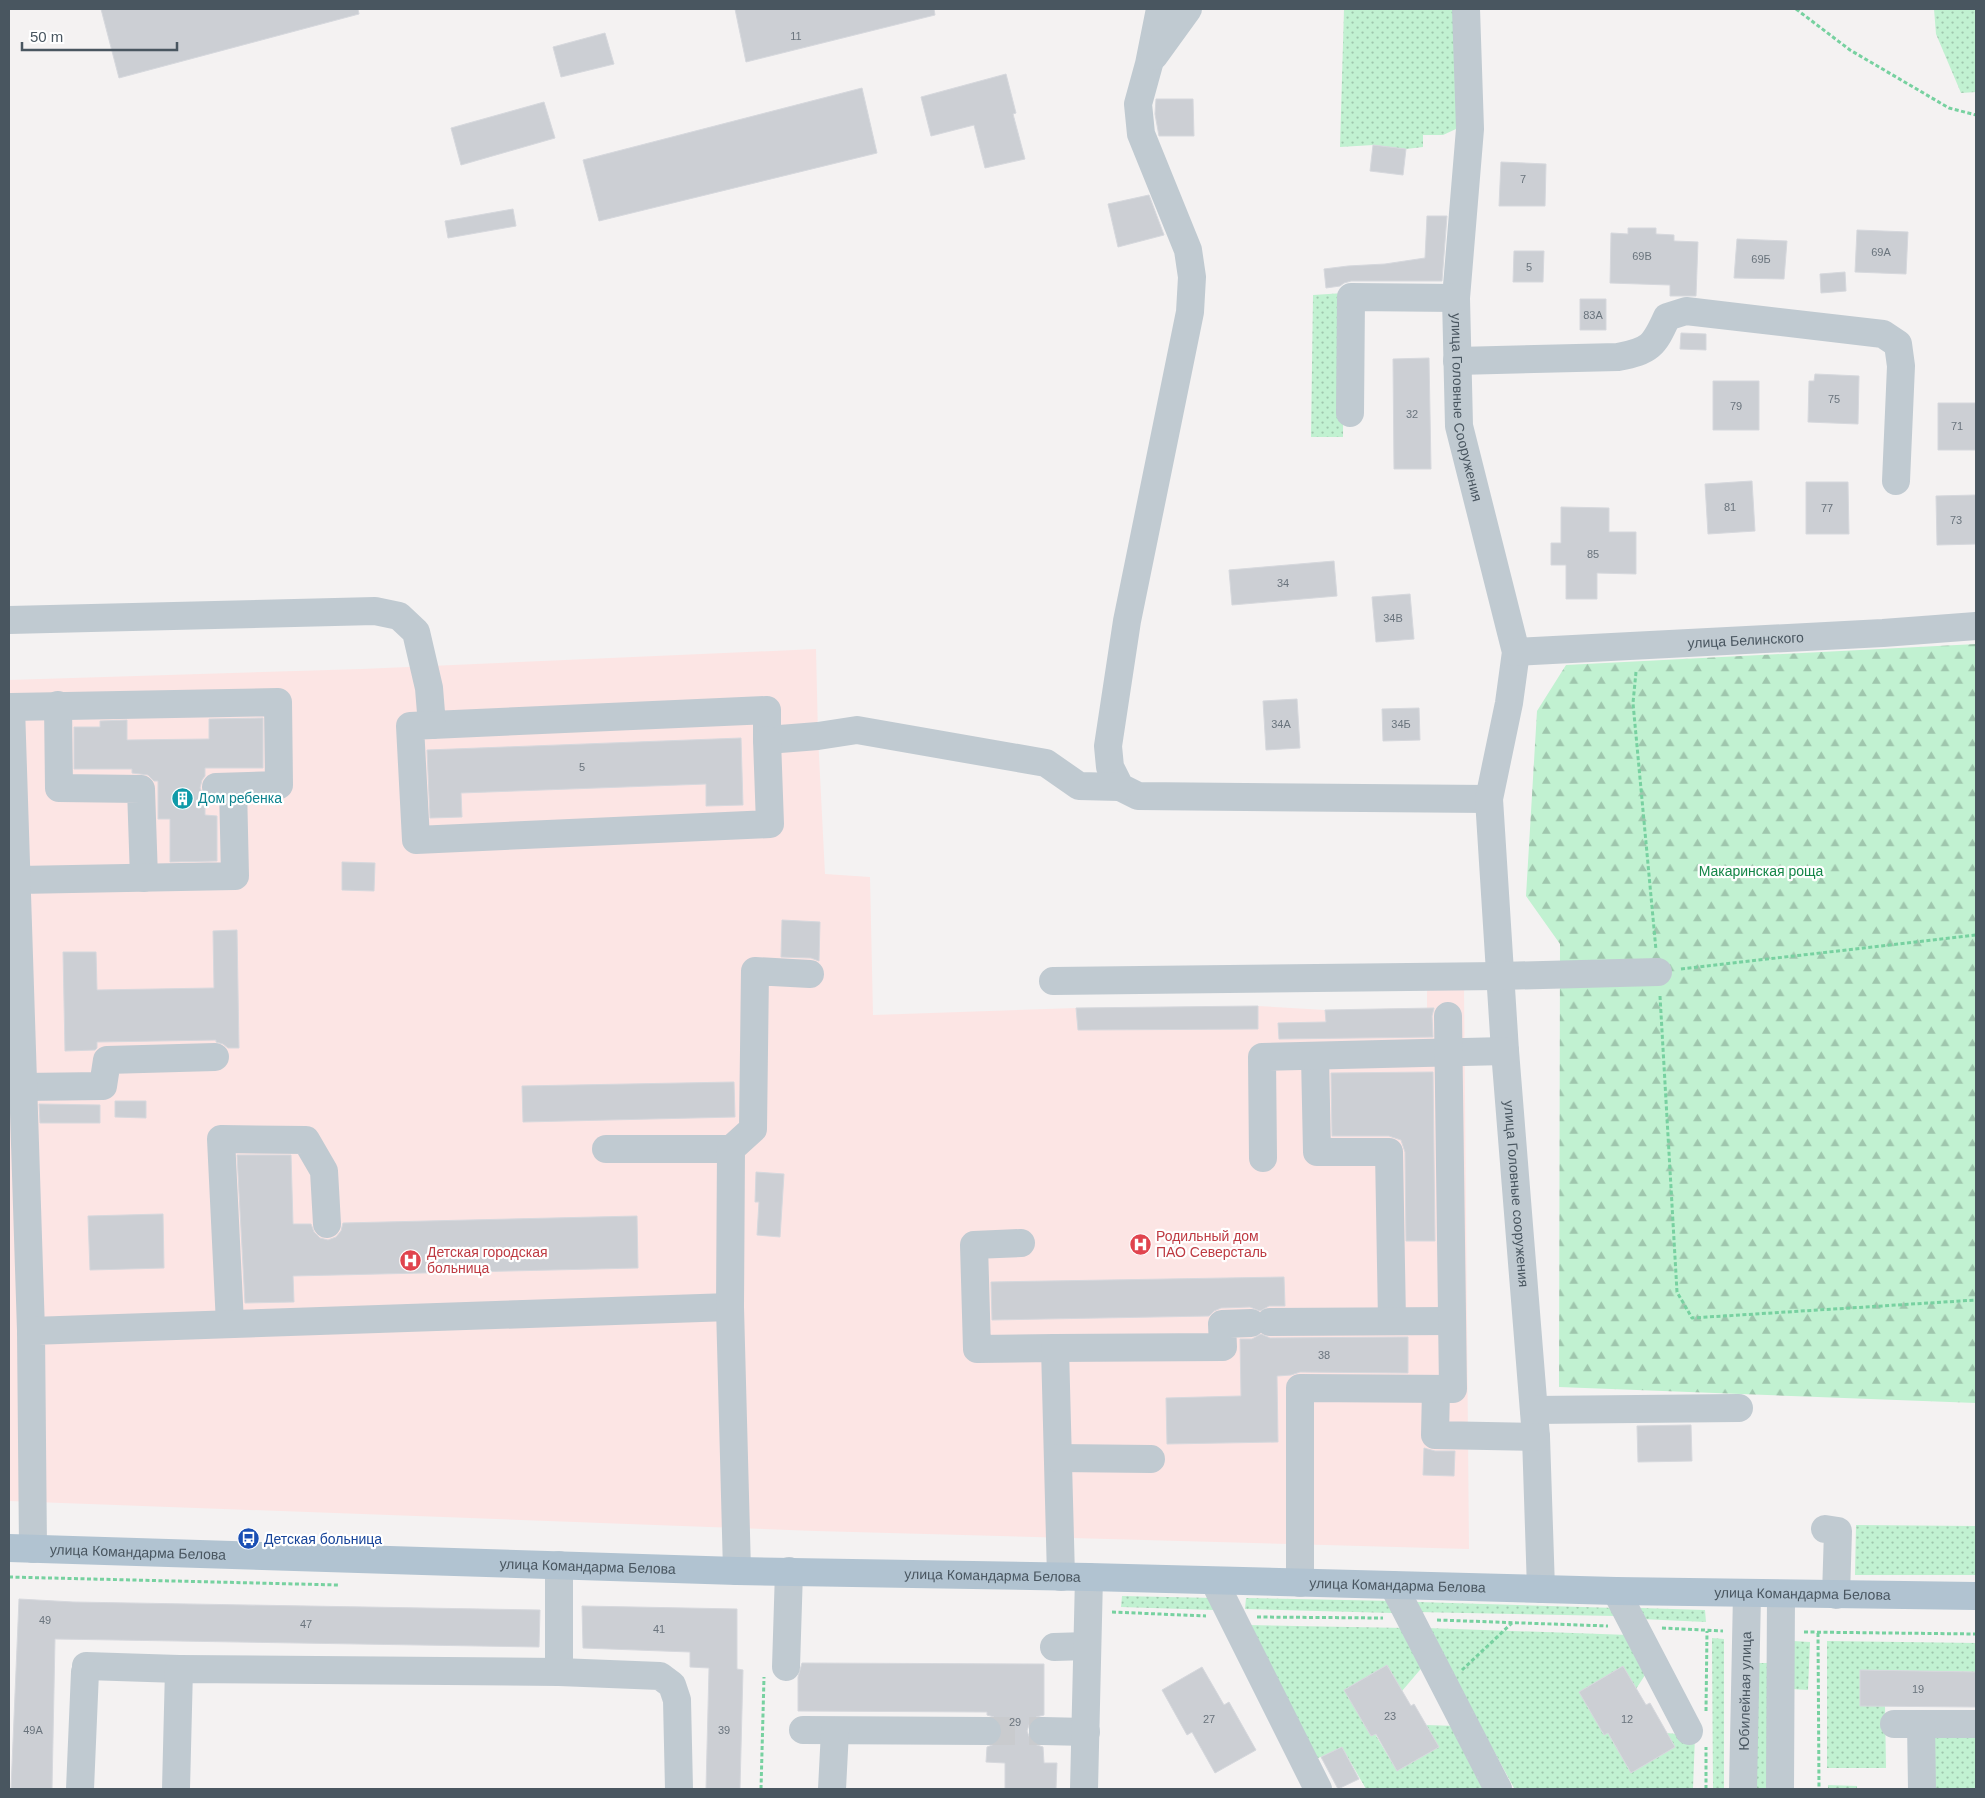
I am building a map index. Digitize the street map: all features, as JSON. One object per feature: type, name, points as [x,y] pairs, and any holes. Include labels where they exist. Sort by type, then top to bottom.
[{"type":"main road","name":"улица Командарма Белова","points":[[21,1549],[737,1571],[1089,1577],[1747,1594],[1976,1596]]},
{"type":"street","points":[[1120,787],[1110,767],[1108,746],[1127,621],[1190,312],[1192,278],[1188,250],[1141,134],[1138,104],[1149,64],[1160,9]]},
{"type":"street","points":[[1149,64],[1188,9]]},
{"type":"street","name":"улица Головные Сооружения","points":[[1466,9],[1470,129],[1456,298],[1459,426],[1516,652],[1509,703],[1490,799]]},
{"type":"street","points":[[1350,413],[1351,296],[1456,298]]},
{"type":"street","points":[[1457,360],[1618,357],[1640,353],[1657,339],[1667,317],[1686,311],[1883,334],[1898,344],[1901,366],[1896,481]]},
{"type":"street","points":[[9,620],[376,611],[399,616],[416,632],[430,688],[432,725]]},
{"type":"street","name":"улица Белинского","points":[[1516,652],[1864,634],[1976,626]]},
{"type":"street","points":[[18,880],[235,876],[224,787],[279,784],[278,702],[11,706],[31,1331],[21,1549]]},
{"type":"street","points":[[58,705],[59,788],[141,788],[144,878]]},
{"type":"street","points":[[767,710],[767,740],[770,824],[416,840],[410,726],[767,710]]},
{"type":"street","points":[[767,740],[818,736],[857,730],[1046,764],[1079,786],[1120,787],[1138,796],[1490,799]]},
{"type":"street","name":"улица Головные сооружения","points":[[1490,799],[1505,1051],[1535,1424],[1542,1589]]},
{"type":"street","points":[[606,1149],[731,1149],[753,1128],[755,971],[810,974]]},
{"type":"street","points":[[1053,981],[1500,976],[1658,972]]},
{"type":"street","points":[[1300,1582],[1300,1388],[1453,1389],[1448,1016]]},
{"type":"street","points":[[1263,1158],[1262,1057],[1505,1051]]},
{"type":"street","points":[[22,1087],[103,1086],[107,1060],[215,1056]]},
{"type":"street","points":[[1316,1056],[1317,1152],[1389,1152],[1392,1321]]},
{"type":"street","points":[[230,1324],[221,1139],[306,1140],[324,1171],[328,1224]]},
{"type":"street","points":[[731,1149],[730,1307],[737,1571]]},
{"type":"street","points":[[1021,1243],[974,1245],[977,1349],[1223,1347],[1222,1324],[1451,1321]]},
{"type":"street","points":[[31,1331],[730,1307]]},
{"type":"street","points":[[1055,1348],[1061,1577]]},
{"type":"street","points":[[1436,1390],[1435,1435],[1535,1424],[1739,1408]]},
{"type":"street","points":[[1058,1458],[1151,1459]]},
{"type":"street","points":[[1825,1529],[1838,1532],[1836,1595]]},
{"type":"street","points":[[559,1565],[559,1672]]},
{"type":"street","points":[[786,1667],[788,1572]]},
{"type":"street","points":[[1084,1789],[1089,1577]]},
{"type":"street","points":[[1214,1581],[1318,1789]]},
{"type":"street","points":[[1393,1585],[1498,1789]]},
{"type":"street","points":[[1616,1591],[1689,1731]]},
{"type":"street","name":"Юбилейная улица","points":[[1743,1789],[1747,1594]]},
{"type":"street","points":[[1780,1789],[1781,1594]]},
{"type":"street","points":[[1054,1647],[1087,1646]]},
{"type":"street","points":[[80,1789],[86,1669],[559,1672],[660,1676],[672,1685],[677,1700],[679,1789]]},
{"type":"street","points":[[176,1789],[179,1670]]},
{"type":"street","points":[[1894,1724],[1976,1724]]},
{"type":"street","points":[[1921,1724],[1922,1789]]},
{"type":"street","points":[[803,1730],[987,1731]]},
{"type":"street","points":[[832,1789],[835,1731]]},
{"type":"street","points":[[1044,1731],[1086,1732]]},
{"type":"path","points":[[1796,9],[1850,50],[1949,108],[1976,115]]},
{"type":"path","points":[[1636,672],[1633,703],[1658,972],[1677,1292],[1692,1318],[1976,1300]]},
{"type":"path","points":[[1658,972],[1976,935]]},
{"type":"path","points":[[1088,1604],[1113,1612],[1512,1622],[1746,1632]]},
{"type":"path","points":[[1445,1686],[1512,1622]]},
{"type":"path","points":[[1780,1632],[1976,1634]]},
{"type":"path","points":[[1818,1632],[1819,1789]]},
{"type":"path","points":[[762,1789],[764,1691]]},
{"type":"shaded area","name":"Детская городская больница","points":[[816,649],[825,874],[870,877],[873,1015],[1076,1008],[1078,1030],[1258,1029],[1258,1006],[1325,1010],[1427,1008],[1427,986],[1464,986],[1469,1549],[816,1531],[9,1501],[9,680],[362,669]]},
{"type":"green space","points":[[1344,9],[1457,9],[1456,129],[1443,135],[1423,135],[1423,147],[1406,149],[1373,145],[1340,147]]},
{"type":"green space","points":[[1934,9],[1976,9],[1976,92],[1961,93],[1936,34]]},
{"type":"green space","points":[[1344,293],[1343,437],[1311,437],[1313,295]]},
{"type":"green space","name":"Макаринская роща","points":[[1976,644],[1976,1403],[1559,1387],[1560,944],[1526,896],[1537,711],[1566,665]]},
{"type":"green space","points":[[1856,1525],[1976,1526],[1976,1575],[1855,1575]]},
{"type":"green space","points":[[1122,1596],[1214,1598],[1214,1610],[1121,1607]]},
{"type":"green space","points":[[1246,1598],[1394,1601],[1393,1613],[1245,1609]]},
{"type":"green space","points":[[1417,1602],[1616,1608],[1616,1616],[1417,1612]]},
{"type":"green space","points":[[1641,1608],[1705,1610],[1706,1622],[1641,1619]]},
{"type":"green space","points":[[1247,1625],[1405,1628],[1425,1664],[1402,1691],[1387,1665],[1345,1690],[1371,1736],[1375,1734],[1397,1771],[1439,1747],[1426,1725],[1457,1726],[1489,1789],[1366,1789],[1342,1747],[1314,1760]]},
{"type":"green space","points":[[1427,1628],[1629,1635],[1649,1669],[1636,1689],[1623,1666],[1579,1692],[1608,1733],[1631,1773],[1675,1747],[1667,1733],[1695,1736],[1693,1789],[1514,1788]]},
{"type":"green space","points":[[1712,1638],[1724,1639],[1724,1788],[1713,1789]]},
{"type":"green space","points":[[1793,1641],[1810,1642],[1808,1690],[1791,1689]]},
{"type":"green space","points":[[1827,1641],[1976,1643],[1976,1672],[1861,1670],[1860,1706],[1885,1706],[1886,1768],[1827,1768]]},
{"type":"green space","points":[[1756,1663],[1769,1663],[1768,1789],[1756,1789]]},
{"type":"green space","points":[[1929,1731],[1976,1731],[1976,1789],[1929,1789]]},
{"type":"green space","points":[[1828,1785],[1857,1786],[1857,1789],[1828,1789]]},
{"type":"building","points":[[101,9],[358,9],[359,14],[119,78]]},
{"type":"building","points":[[735,9],[934,9],[935,15],[746,62]]},
{"type":"building","points":[[605,33],[614,64],[561,77],[553,47]]},
{"type":"building","points":[[1006,74],[1016,113],[1013,114],[1025,159],[985,168],[974,125],[931,136],[921,97]]},
{"type":"building","points":[[862,88],[877,153],[599,221],[583,160]]},
{"type":"building","points":[[1156,99],[1193,99],[1194,136],[1159,136],[1155,114]]},
{"type":"building","points":[[544,102],[555,138],[461,165],[451,128]]},
{"type":"building","points":[[1373,145],[1406,149],[1403,175],[1370,171]]},
{"type":"building","points":[[1501,162],[1546,164],[1545,206],[1499,206]]},
{"type":"building","points":[[1149,195],[1164,235],[1118,247],[1108,204]]},
{"type":"building","points":[[513,209],[516,226],[448,238],[445,221]]},
{"type":"building","points":[[1427,216],[1447,216],[1442,281],[1351,281],[1340,286],[1326,288],[1324,269],[1385,264],[1425,258]]},
{"type":"building","points":[[1628,228],[1656,228],[1656,234],[1674,235],[1674,241],[1698,242],[1696,296],[1670,296],[1670,285],[1610,283],[1611,233],[1628,234]]},
{"type":"building","points":[[1857,230],[1908,232],[1906,274],[1855,272]]},
{"type":"building","points":[[1737,239],[1787,241],[1784,279],[1734,278]]},
{"type":"building","points":[[1514,251],[1544,251],[1543,282],[1513,282]]},
{"type":"building","points":[[1845,272],[1846,291],[1821,293],[1820,274]]},
{"type":"building","points":[[1580,299],[1606,299],[1606,330],[1580,330]]},
{"type":"building","points":[[1681,333],[1706,334],[1706,350],[1680,349]]},
{"type":"building","points":[[1429,358],[1431,469],[1394,469],[1393,359]]},
{"type":"building","points":[[1815,374],[1859,376],[1858,424],[1808,422],[1809,381],[1814,381]]},
{"type":"building","points":[[1713,381],[1759,381],[1759,430],[1713,430]]},
{"type":"building","points":[[1938,403],[1976,403],[1976,450],[1938,450]]},
{"type":"building","points":[[1752,481],[1755,531],[1708,534],[1705,484]]},
{"type":"building","points":[[1806,482],[1848,482],[1849,534],[1806,534]]},
{"type":"building","points":[[1976,495],[1976,544],[1937,545],[1936,496]]},
{"type":"building","points":[[1561,507],[1609,508],[1609,532],[1636,532],[1636,574],[1597,573],[1597,599],[1566,599],[1566,565],[1551,565],[1551,543],[1561,543]]},
{"type":"building","points":[[1334,561],[1337,596],[1232,605],[1229,570]]},
{"type":"building","points":[[1410,594],[1414,639],[1376,642],[1372,597]]},
{"type":"building","points":[[1297,699],[1300,748],[1266,750],[1263,701]]},
{"type":"building","points":[[1419,708],[1420,740],[1383,741],[1382,709]]},
{"type":"building","name":"Дом ребенка","points":[[263,718],[263,768],[205,768],[205,776],[200,788],[205,798],[205,815],[217,816],[217,861],[170,862],[170,819],[158,819],[158,781],[154,781],[148,775],[132,773],[132,769],[74,769],[74,727],[100,727],[100,721],[127,720],[127,740],[209,739],[209,719]]},
{"type":"building","points":[[741,738],[743,805],[706,806],[706,784],[461,793],[462,817],[430,818],[427,750]]},
{"type":"building","points":[[342,862],[375,863],[374,891],[342,890]]},
{"type":"building","points":[[782,920],[820,922],[819,961],[811,958],[781,957]]},
{"type":"building","points":[[237,930],[239,1048],[228,1048],[216,1042],[216,1040],[97,1042],[95,1050],[65,1051],[63,952],[96,952],[97,990],[214,988],[213,931]]},
{"type":"building","points":[[1258,1006],[1258,1029],[1078,1030],[1076,1008]]},
{"type":"building","points":[[1434,1008],[1432,1016],[1433,1037],[1279,1039],[1278,1023],[1326,1022],[1325,1010]]},
{"type":"building","points":[[1433,1072],[1435,1241],[1406,1241],[1405,1152],[1401,1140],[1389,1136],[1332,1136],[1331,1073]]},
{"type":"building","points":[[734,1082],[735,1117],[523,1122],[522,1086]]},
{"type":"building","points":[[115,1101],[146,1101],[146,1118],[115,1117]]},
{"type":"building","points":[[39,1104],[100,1105],[100,1123],[40,1123]]},
{"type":"building","points":[[237,1155],[291,1155],[293,1224],[311,1224],[314,1232],[320,1238],[328,1240],[336,1237],[341,1231],[343,1223],[637,1216],[638,1268],[293,1276],[294,1302],[245,1303]]},
{"type":"building","points":[[756,1172],[784,1174],[780,1237],[757,1235],[759,1202],[755,1202]]},
{"type":"building","points":[[163,1214],[164,1268],[90,1270],[88,1216]]},
{"type":"building","points":[[1284,1277],[1285,1306],[1269,1306],[1260,1311],[1250,1307],[1221,1308],[1209,1316],[992,1320],[991,1282]]},
{"type":"building","points":[[1261,1334],[1270,1338],[1408,1337],[1408,1373],[1300,1372],[1277,1376],[1278,1442],[1167,1444],[1166,1398],[1241,1396],[1240,1339],[1252,1339]]},
{"type":"building","points":[[1691,1425],[1692,1461],[1638,1462],[1637,1426]]},
{"type":"building","points":[[1424,1448],[1435,1451],[1455,1451],[1454,1476],[1423,1475]]},
{"type":"building","points":[[19,1599],[73,1602],[540,1610],[539,1647],[55,1639],[52,1789],[11,1789]]},
{"type":"building","points":[[582,1606],[737,1609],[737,1669],[743,1670],[740,1789],[706,1789],[709,1668],[690,1667],[690,1652],[583,1648]]},
{"type":"building","points":[[802,1663],[1044,1664],[1044,1715],[1036,1717],[1030,1722],[1027,1731],[1034,1744],[1043,1747],[1044,1763],[1057,1763],[1056,1789],[1005,1789],[1005,1763],[986,1762],[987,1747],[995,1744],[1003,1732],[1000,1723],[994,1717],[987,1715],[987,1712],[798,1711],[798,1677]]},
{"type":"building","points":[[1387,1665],[1411,1706],[1414,1704],[1439,1747],[1397,1771],[1376,1734],[1371,1736],[1344,1690]]},
{"type":"building","points":[[1623,1666],[1646,1705],[1650,1703],[1675,1747],[1631,1773],[1608,1733],[1604,1735],[1579,1692]]},
{"type":"building","points":[[1202,1667],[1224,1705],[1229,1702],[1256,1750],[1215,1773],[1192,1732],[1187,1735],[1162,1690]]},
{"type":"building","points":[[1860,1670],[1976,1672],[1976,1707],[1860,1706]]},
{"type":"building","points":[[1342,1747],[1359,1779],[1338,1789],[1321,1757]]},
{"type":"tunnel","points":[[987,1731],[1043,1731]]},
{"type":"place","name":"Дом ребенка","points":[[182,798]]},
{"type":"place","name":"Родильный дом ПАО Северсталь","points":[[1140,1244]]},
{"type":"place","name":"Детская городская больница","points":[[411,1260]]},
{"type":"place","name":"Детская больница","points":[[248,1539]]}]
